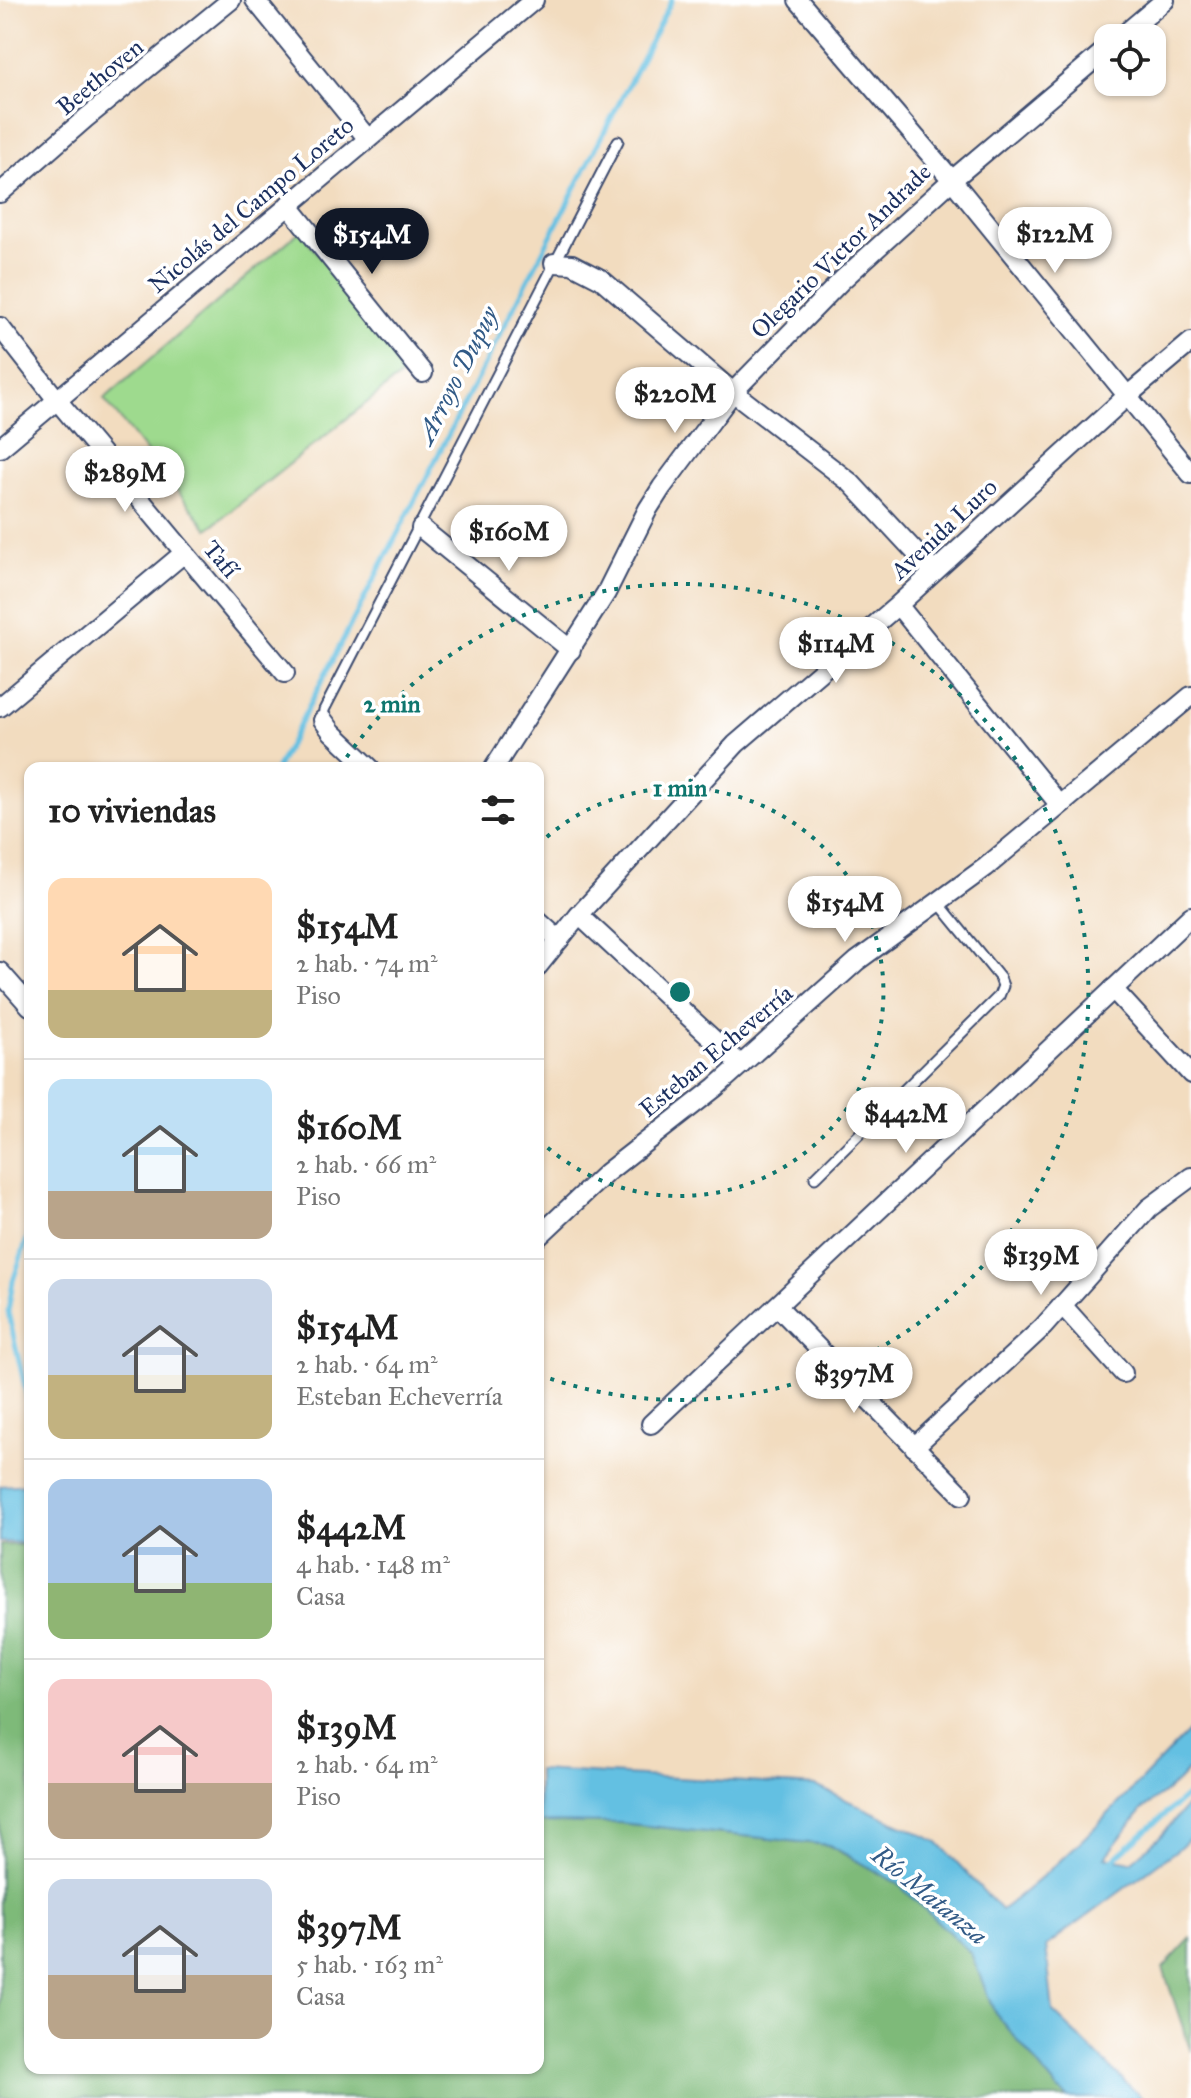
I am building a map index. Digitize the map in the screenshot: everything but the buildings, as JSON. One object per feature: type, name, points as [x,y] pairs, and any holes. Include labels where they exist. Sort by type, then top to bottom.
[{"type":"street","name":"Beethoven","points":[[0,193],[86,118],[231,0]]},
{"type":"street","points":[[255,0],[368,139]]},
{"type":"street","name":"Nicolás del Campo Loreto","points":[[0,448],[534,0]]},
{"type":"street","points":[[798,0],[952,180],[1191,474]]},
{"type":"street","points":[[1137,24],[1165,0]]},
{"type":"street","name":"Olegario Victor Andrade","points":[[498,762],[606,593],[648,509],[733,392],[842,280],[952,180],[1094,60]]},
{"type":"street","points":[[288,205],[423,373]]},
{"type":"street","points":[[554,263],[572,264],[601,279],[733,392],[851,483],[933,571]]},
{"type":"street","name":"Tafí","points":[[0,327],[57,400],[285,673]]},
{"type":"street","name":"Avenida Luro","points":[[544,959],[579,915],[736,744],[898,605],[1126,397],[1191,342]]},
{"type":"street","points":[[421,528],[571,650]]},
{"type":"street","points":[[0,707],[184,553]]},
{"type":"street","points":[[898,605],[1059,804]]},
{"type":"street","name":"Esteban Echeverría","points":[[544,1231],[606,1173],[741,1065],[857,961],[1010,848],[1191,696]]},
{"type":"street","points":[[323,720],[364,762]]},
{"type":"street","points":[[579,915],[741,1065]]},
{"type":"street","points":[[651,1424],[1191,916]]},
{"type":"street","points":[[544,926],[559,940]]},
{"type":"street","points":[[0,972],[24,999]]},
{"type":"street","points":[[1113,989],[1191,1074]]},
{"type":"street","points":[[914,1447],[1043,1327],[1149,1208],[1191,1177]]},
{"type":"street","points":[[1062,1305],[1123,1373]]},
{"type":"street","points":[[777,1306],[962,1495]]},
{"type":"lane","points":[[323,720],[324,710],[421,528],[618,141]]},
{"type":"lane","points":[[815,1178],[999,996],[1003,986],[1000,978],[938,902]]},
{"type":"green space","points":[[300,231],[409,369],[208,529],[104,399]]},
{"type":"green space","points":[[0,1545],[24,1545],[24,2074],[544,2074],[544,1822],[620,1823],[828,1845],[897,1883],[971,1953],[994,2011],[1057,2089],[1069,2098],[0,2098]]},
{"type":"green space","points":[[1191,1938],[1191,2052],[1163,1968]]},
{"type":"water","points":[[24,1484],[24,1543],[0,1542],[0,1486]]},
{"type":"water","name":"Río Matanza","points":[[1191,1729],[1191,1767],[1142,1810],[1105,1857],[1131,1862],[1162,1835],[1191,1800],[1191,1837],[1046,1946],[1053,2012],[1142,2098],[1069,2098],[1057,2089],[994,2011],[971,1953],[897,1883],[829,1845],[620,1823],[544,1822],[544,1770],[816,1786],[938,1842],[1001,1910],[1076,1846]]},
{"type":"waterway","name":"Arroyo Dupuy","points":[[280,762],[672,0]]},
{"type":"waterway","name":"Arroyo Dupuy","points":[[24,1248],[13,1281],[8,1312],[24,1383]]},
{"type":"waterway","points":[[1110,1862],[1191,1792]]}]
